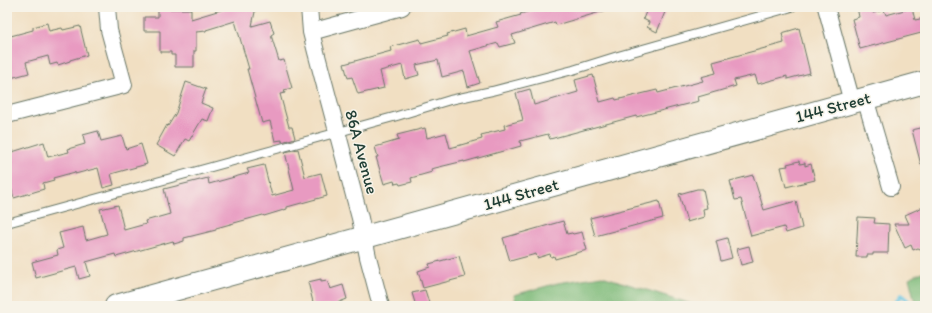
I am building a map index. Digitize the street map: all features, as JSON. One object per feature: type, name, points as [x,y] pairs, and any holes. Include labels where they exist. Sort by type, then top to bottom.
[{"type":"main road","name":"144 Street","points":[[116,306],[925,82]]},
{"type":"street","points":[[7,115],[124,85],[108,25],[106,7]]},
{"type":"street","name":"86A Avenue","points":[[309,7],[311,32],[360,218],[368,257],[381,306]]},
{"type":"street","points":[[311,32],[402,7]]},
{"type":"street","points":[[826,7],[891,187]]},
{"type":"lane","points":[[7,222],[337,133],[450,100],[492,91],[573,70],[792,7]]},
{"type":"green space","points":[[925,271],[925,306],[916,306],[909,278]]},
{"type":"green space","points":[[602,276],[695,306],[517,306],[514,295],[558,283]]},
{"type":"building","points":[[224,7],[256,7],[252,26],[270,21],[274,33],[271,35],[279,61],[284,60],[292,88],[284,90],[285,93],[280,94],[289,127],[292,127],[295,138],[282,142],[282,140],[275,141],[270,121],[262,123],[247,69],[249,69],[235,21],[206,31],[196,32],[194,67],[175,67],[175,55],[171,55],[171,52],[160,52],[160,31],[144,31],[144,17],[158,17],[158,9],[191,9],[191,19],[224,9]]},
{"type":"building","points":[[544,7],[607,7],[607,10],[556,25],[555,22],[512,35],[515,43],[500,47],[498,43],[470,51],[480,83],[468,87],[464,71],[442,77],[438,60],[416,65],[419,75],[405,79],[402,65],[380,71],[384,88],[358,94],[352,77],[348,78],[344,64],[391,51],[390,47],[420,39],[421,43],[448,36],[447,34],[465,29],[466,36],[498,27],[496,22]]},
{"type":"building","points":[[648,7],[667,7],[657,32],[647,27],[649,22],[643,19]]},
{"type":"building","points":[[857,7],[872,7],[873,13],[884,10],[886,15],[912,8],[915,20],[925,18],[925,32],[860,49],[852,19],[859,17]]},
{"type":"building","points":[[47,23],[49,31],[62,28],[63,30],[80,26],[87,55],[58,65],[57,63],[50,65],[48,56],[26,62],[29,73],[7,79],[7,37],[33,30],[33,27]]},
{"type":"building","points":[[799,28],[810,73],[787,79],[787,76],[758,84],[755,75],[734,80],[736,86],[698,97],[699,101],[550,139],[548,134],[520,141],[521,146],[464,162],[431,169],[432,172],[411,178],[412,182],[400,185],[399,183],[395,184],[394,181],[384,184],[376,157],[378,157],[375,147],[399,140],[397,135],[425,128],[427,138],[446,133],[450,148],[482,139],[481,135],[505,129],[504,125],[523,120],[516,93],[530,89],[534,105],[578,92],[575,80],[593,75],[600,102],[615,98],[616,100],[657,90],[658,93],[703,81],[701,77],[716,73],[713,62],[784,43],[782,33]]},
{"type":"building","points":[[186,82],[206,89],[201,103],[213,108],[208,121],[202,119],[189,141],[185,139],[175,156],[156,145],[167,125],[168,126],[176,113]]},
{"type":"building","points":[[925,127],[925,164],[921,165],[912,130]]},
{"type":"building","points":[[98,131],[101,141],[122,136],[126,149],[141,144],[147,164],[111,174],[114,185],[103,188],[98,168],[53,178],[54,180],[43,183],[44,189],[14,198],[7,173],[7,167],[12,165],[9,153],[44,142],[48,157],[69,152],[68,149],[85,144],[83,135]]},
{"type":"building","points":[[298,149],[305,177],[321,173],[327,196],[287,207],[287,209],[264,216],[263,215],[216,228],[216,230],[184,238],[184,241],[174,244],[173,241],[116,257],[115,254],[86,262],[90,276],[79,279],[76,267],[36,278],[32,262],[58,255],[57,250],[63,248],[59,233],[83,227],[86,240],[107,234],[100,209],[118,205],[124,230],[146,224],[145,221],[170,214],[164,189],[208,178],[209,184],[249,173],[247,169],[264,165],[272,196],[294,190],[285,152]]},
{"type":"building","points":[[799,161],[800,164],[805,163],[805,166],[811,164],[815,180],[786,187],[781,167],[788,166],[787,164]]},
{"type":"building","points":[[753,175],[764,210],[796,201],[802,228],[786,233],[784,227],[751,236],[741,199],[735,200],[730,181]]},
{"type":"building","points":[[697,189],[703,189],[707,208],[703,209],[704,217],[687,222],[679,194]]},
{"type":"building","points":[[659,201],[663,218],[595,236],[590,218]]},
{"type":"building","points":[[925,206],[925,251],[918,248],[913,250],[911,245],[905,248],[894,224],[909,224],[905,215]]},
{"type":"building","points":[[858,217],[875,218],[874,223],[889,224],[888,253],[873,253],[873,255],[867,255],[867,257],[856,257]]},
{"type":"building","points":[[563,221],[567,234],[582,232],[587,250],[555,259],[554,256],[551,257],[550,254],[537,258],[536,254],[510,261],[503,238]]},
{"type":"building","points":[[727,238],[732,258],[721,261],[716,241]]},
{"type":"building","points":[[749,246],[753,262],[741,265],[737,249]]},
{"type":"building","points":[[459,256],[465,277],[423,288],[418,271],[430,267],[429,264]]},
{"type":"building","points":[[321,279],[321,281],[327,280],[330,289],[343,285],[347,299],[337,303],[338,306],[314,306],[308,282]]},
{"type":"building","points":[[425,290],[430,306],[416,306],[412,293]]},
{"type":"waterway","points":[[893,306],[901,295],[915,306]]}]
